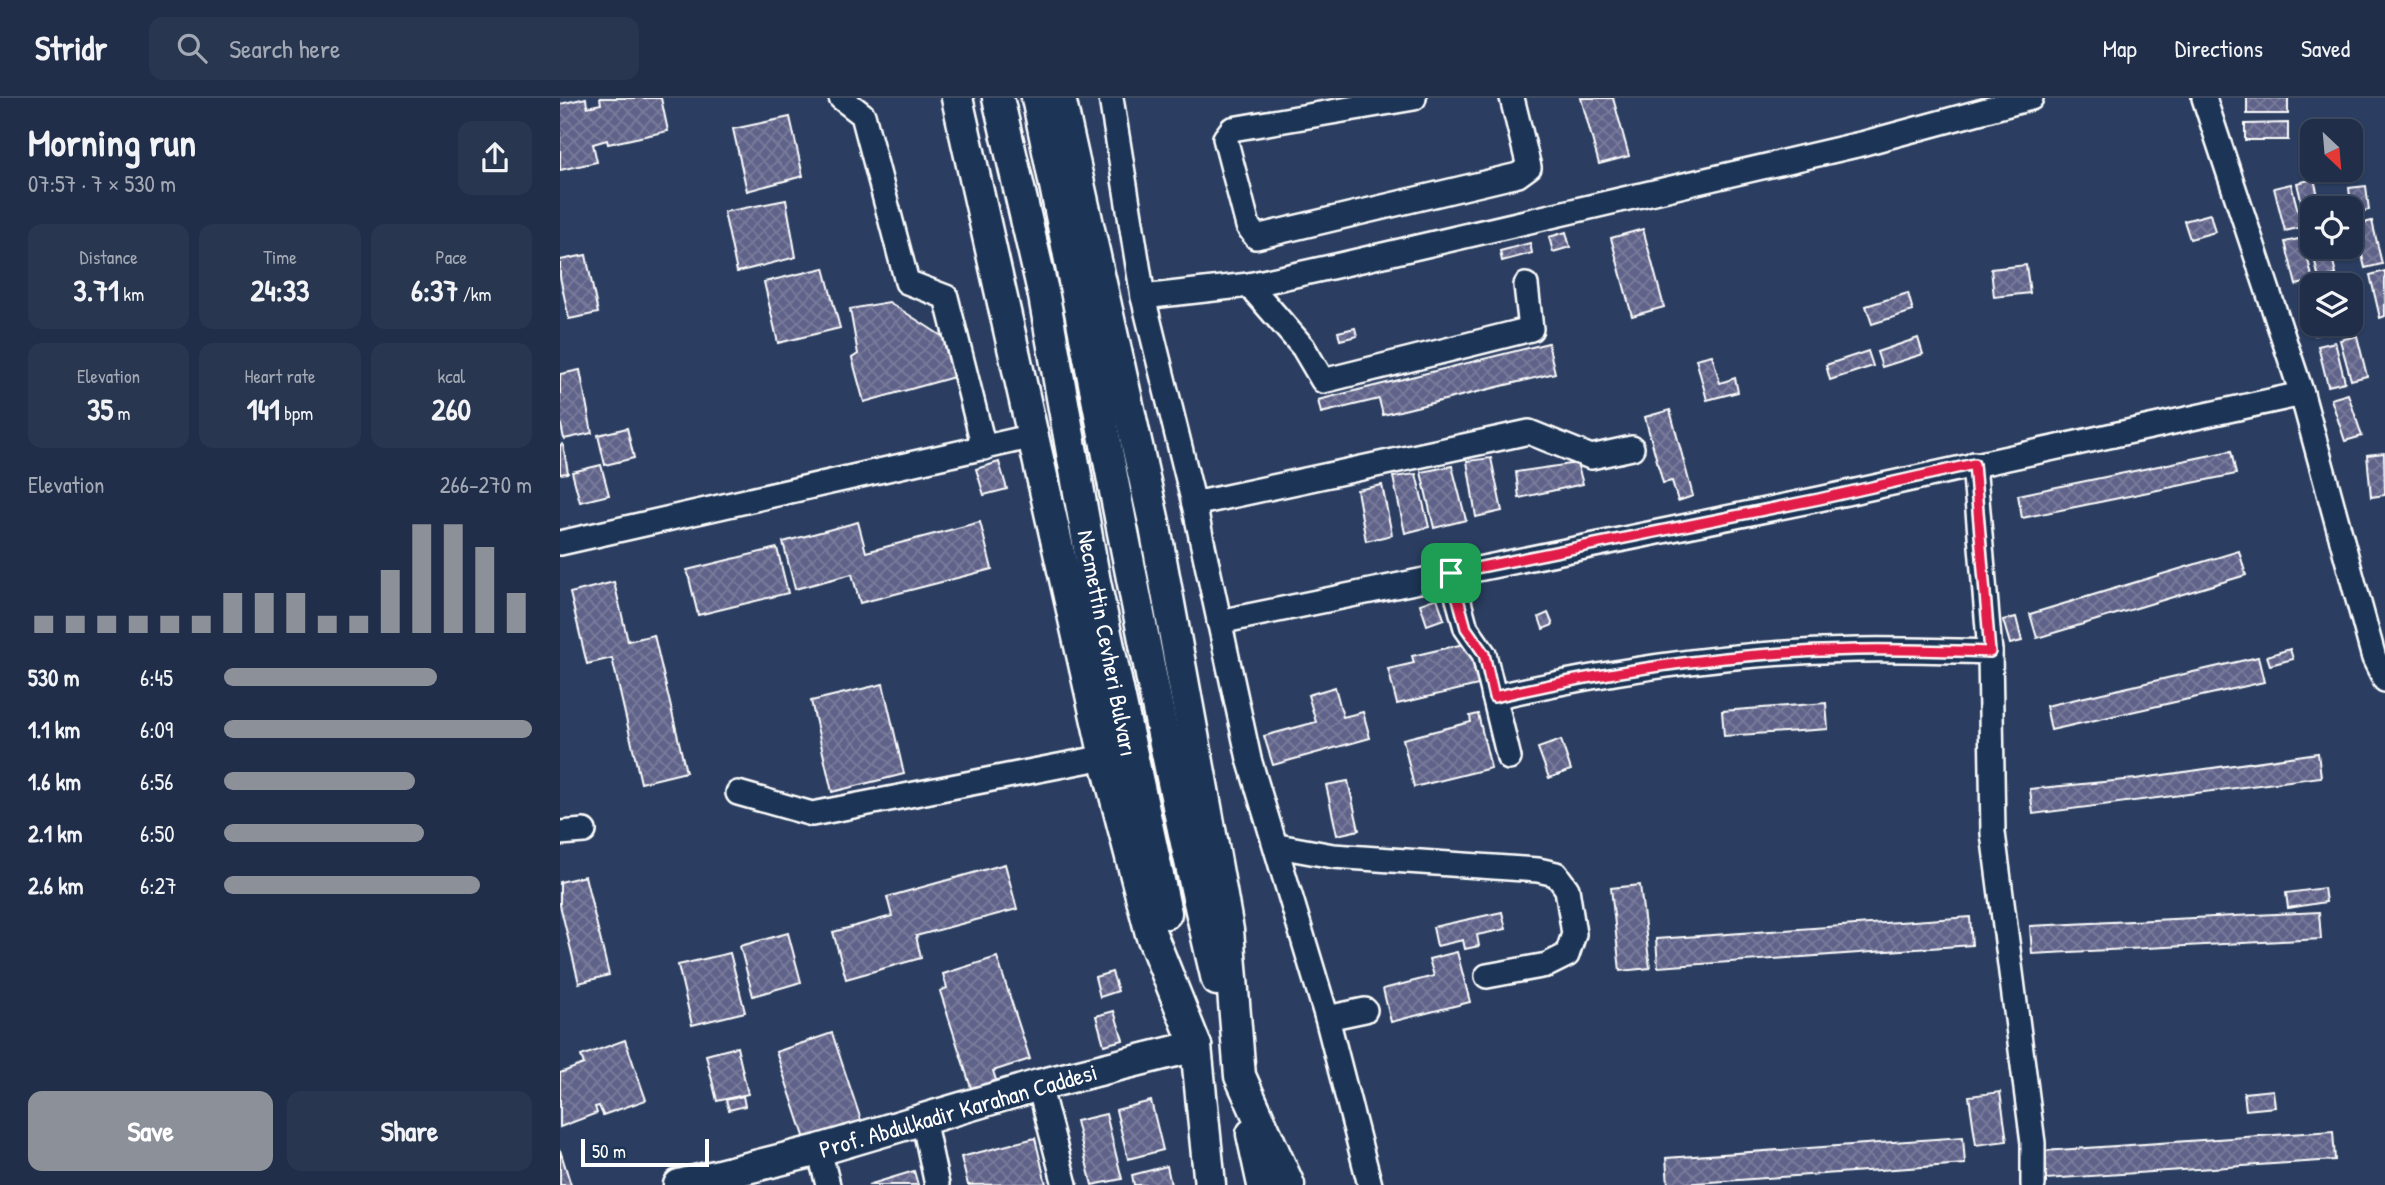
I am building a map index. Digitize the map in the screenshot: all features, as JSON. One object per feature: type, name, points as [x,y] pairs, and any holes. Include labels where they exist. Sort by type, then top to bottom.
[{"type":"main road","points":[[957,98],[1105,757],[1151,934],[1196,1046],[1210,1185]]},
{"type":"main road","name":"Necmettin Cevheri Bulvarı","points":[[998,98],[1044,296],[1095,582],[1129,750],[1228,1185]]},
{"type":"main road","name":"Necmettin Cevheri Bulvarı","points":[[1037,98],[1080,301],[1163,743],[1263,1185]]},
{"type":"main road","points":[[1060,98],[1155,527],[1198,759],[1228,930],[1240,1076],[1289,1185]]},
{"type":"main road","name":"Prof. Abdulkadir Karahan Caddesi","points":[[679,1185],[819,1150],[1039,1085],[1196,1046]]},
{"type":"street","points":[[841,98],[863,115],[907,282],[946,297],[984,448]]},
{"type":"street","points":[[1111,98],[1143,298],[1194,504],[1249,759],[1278,846],[1328,1018],[1370,1185]]},
{"type":"street","points":[[1414,98],[1360,103],[1233,130],[1225,138],[1248,226],[1256,237],[1518,175],[1529,167],[1512,98]]},
{"type":"street","points":[[1143,298],[1249,285],[1861,144],[2031,98]]},
{"type":"street","points":[[2204,98],[2302,394],[2385,680]]},
{"type":"street","points":[[1249,285],[1303,347],[1323,381],[1531,329],[1526,285]]},
{"type":"street","points":[[1219,622],[1819,499],[2302,394]]},
{"type":"street","points":[[1194,504],[1529,432],[1591,457],[1632,448]]},
{"type":"street","points":[[560,543],[1034,436]]},
{"type":"street","points":[[1974,464],[1990,652],[1993,833],[2034,1143],[2033,1185]]},
{"type":"street","points":[[1451,573],[1466,628],[1484,654],[1509,758]]},
{"type":"street","points":[[1494,697],[1559,682],[1733,658],[1856,650],[1990,652]]},
{"type":"street","points":[[738,793],[812,814],[1105,757]]},
{"type":"street","points":[[560,833],[584,831]]},
{"type":"street","points":[[1278,846],[1333,856],[1538,870],[1556,874],[1567,889],[1574,934],[1567,955],[1547,965],[1487,976]]},
{"type":"street","points":[[1328,1018],[1365,1010]]},
{"type":"street","points":[[1039,1085],[1065,1185]]},
{"type":"street","points":[[923,1119],[937,1185]]},
{"type":"street","points":[[819,1150],[828,1185]]},
{"type":"building","points":[[586,98],[587,107],[601,104],[600,98],[661,98],[668,131],[608,144],[607,140],[593,144],[597,162],[560,170],[560,104]]},
{"type":"building","points":[[1581,98],[1613,98],[1629,156],[1599,164]]},
{"type":"building","points":[[2247,98],[2288,98],[2288,114],[2247,114]]},
{"type":"building","points":[[790,117],[803,176],[747,191],[733,129]]},
{"type":"building","points":[[2288,123],[2288,140],[2245,140],[2245,124]]},
{"type":"building","points":[[2315,182],[2318,196],[2300,196],[2297,183]]},
{"type":"building","points":[[2291,184],[2300,227],[2285,231],[2274,188]]},
{"type":"building","points":[[2366,186],[2369,210],[2363,211],[2363,196],[2350,196],[2349,188]]},
{"type":"building","points":[[786,200],[796,257],[737,272],[724,212]]},
{"type":"building","points":[[2210,214],[2215,232],[2190,239],[2184,221]]},
{"type":"building","points":[[2372,221],[2382,264],[2365,268],[2363,223]]},
{"type":"building","points":[[1643,229],[1664,307],[1632,316],[1611,238]]},
{"type":"building","points":[[1566,232],[1570,247],[1553,252],[1549,237]]},
{"type":"building","points":[[2300,239],[2300,259],[2308,259],[2311,273],[2300,273],[2300,284],[2296,285],[2285,242]]},
{"type":"building","points":[[1530,243],[1532,253],[1502,261],[1500,251]]},
{"type":"building","points":[[586,255],[598,313],[569,319],[560,277],[560,260]]},
{"type":"building","points":[[2314,259],[2333,259],[2336,273],[2318,273]]},
{"type":"building","points":[[2026,265],[2030,293],[1994,297],[1991,269]]},
{"type":"building","points":[[824,268],[840,328],[778,343],[764,282]]},
{"type":"building","points":[[2385,271],[2385,316],[2380,318],[2370,275]]},
{"type":"building","points":[[1908,293],[1913,311],[1872,324],[1866,306]]},
{"type":"building","points":[[889,302],[948,340],[954,377],[864,402],[852,358],[858,354],[850,309]]},
{"type":"building","points":[[1355,328],[1357,336],[1340,340],[1338,332]]},
{"type":"building","points":[[2357,336],[2367,376],[2351,380],[2340,340]]},
{"type":"building","points":[[1918,338],[1923,354],[1882,367],[1877,352]]},
{"type":"building","points":[[2335,342],[2345,382],[2328,386],[2318,346]]},
{"type":"building","points":[[1548,343],[1555,373],[1383,415],[1379,399],[1321,413],[1318,400]]},
{"type":"building","points":[[1868,351],[1873,366],[1830,380],[1826,365]]},
{"type":"building","points":[[1712,355],[1720,383],[1735,378],[1738,392],[1707,400],[1696,359]]},
{"type":"building","points":[[580,370],[592,433],[564,439],[560,420],[560,374]]},
{"type":"building","points":[[2348,394],[2362,436],[2345,441],[2331,399]]},
{"type":"building","points":[[1670,410],[1693,496],[1678,501],[1672,481],[1663,483],[1645,417]]},
{"type":"building","points":[[627,428],[634,458],[605,465],[598,435]]},
{"type":"building","points":[[563,444],[568,473],[560,474],[560,445]]},
{"type":"building","points":[[2231,451],[2236,474],[2022,518],[2018,495]]},
{"type":"building","points":[[2384,453],[2385,495],[2371,497],[2367,455]]},
{"type":"building","points":[[1491,458],[1502,511],[1476,517],[1467,461]]},
{"type":"building","points":[[999,462],[1007,489],[984,495],[976,469]]},
{"type":"building","points":[[1577,463],[1583,484],[1519,498],[1516,472]]},
{"type":"building","points":[[601,465],[609,495],[580,502],[572,472]]},
{"type":"building","points":[[1452,466],[1466,520],[1434,528],[1421,472]]},
{"type":"building","points":[[1416,474],[1429,527],[1405,533],[1393,477]]},
{"type":"building","points":[[1382,485],[1392,535],[1366,541],[1357,490]]},
{"type":"building","points":[[858,522],[866,552],[980,522],[992,569],[860,603],[852,574],[795,589],[783,542]]},
{"type":"building","points":[[777,548],[788,593],[698,615],[687,570]]},
{"type":"building","points":[[2239,551],[2246,575],[2037,638],[2030,614]]},
{"type":"building","points":[[614,582],[628,641],[654,635],[686,772],[641,783],[612,658],[587,664],[570,593]]},
{"type":"building","points":[[1437,598],[1444,619],[1427,625],[1420,604]]},
{"type":"building","points":[[1548,613],[1553,625],[1543,629],[1539,617]]},
{"type":"building","points":[[2016,617],[2022,641],[2010,644],[2003,620]]},
{"type":"building","points":[[1468,643],[1478,685],[1397,704],[1388,669],[1414,663],[1412,656]]},
{"type":"building","points":[[2290,649],[2293,659],[2270,665],[2267,656]]},
{"type":"building","points":[[2258,657],[2264,682],[2051,730],[2046,706]]},
{"type":"building","points":[[883,684],[904,774],[832,792],[811,701]]},
{"type":"building","points":[[1335,687],[1343,717],[1363,712],[1370,738],[1273,765],[1264,736],[1316,722],[1308,695]]},
{"type":"building","points":[[1826,703],[1828,729],[1724,736],[1722,711]]},
{"type":"building","points":[[1478,714],[1491,768],[1414,787],[1403,739],[1471,722],[1470,716]]},
{"type":"building","points":[[1561,740],[1571,770],[1549,778],[1538,748]]},
{"type":"building","points":[[2318,753],[2321,777],[2033,814],[2030,789],[2135,779]]},
{"type":"building","points":[[1348,781],[1359,830],[1337,835],[1326,785]]},
{"type":"building","points":[[1005,864],[1017,909],[916,936],[921,958],[846,979],[833,932],[892,916],[887,897]]},
{"type":"building","points":[[585,876],[609,975],[579,983],[560,905],[560,882]]},
{"type":"building","points":[[1640,885],[1650,968],[1620,971],[1611,888]]},
{"type":"building","points":[[2324,888],[2326,902],[2288,908],[2286,893]]},
{"type":"building","points":[[1502,912],[1506,929],[1477,935],[1479,946],[1465,949],[1463,940],[1437,946],[1433,927]]},
{"type":"building","points":[[2319,912],[2321,939],[2032,954],[2030,926]]},
{"type":"building","points":[[1970,917],[1972,945],[1658,967],[1656,939]]},
{"type":"building","points":[[788,933],[801,982],[753,996],[740,946]]},
{"type":"building","points":[[1457,952],[1470,1002],[1391,1022],[1383,989],[1434,976],[1429,959]]},
{"type":"building","points":[[730,953],[745,1012],[692,1025],[678,965]]},
{"type":"building","points":[[997,957],[1030,1059],[993,1071],[998,1086],[973,1094],[940,991],[947,988],[943,974]]},
{"type":"building","points":[[1112,972],[1118,991],[1100,997],[1095,977]]},
{"type":"building","points":[[1114,1011],[1123,1040],[1104,1045],[1096,1016]]},
{"type":"building","points":[[832,1033],[862,1123],[806,1142],[776,1052]]},
{"type":"building","points":[[625,1040],[646,1100],[603,1115],[599,1106],[595,1107],[597,1113],[560,1127],[560,1073],[584,1064],[581,1056]]},
{"type":"building","points":[[737,1047],[748,1094],[717,1101],[706,1055]]},
{"type":"building","points":[[2273,1090],[2275,1107],[2246,1110],[2244,1093]]},
{"type":"building","points":[[2000,1092],[2007,1141],[1976,1145],[1969,1096]]},
{"type":"building","points":[[743,1096],[745,1106],[729,1110],[726,1100]]},
{"type":"building","points":[[1151,1101],[1163,1150],[1128,1159],[1116,1110]]},
{"type":"building","points":[[1106,1114],[1122,1179],[1092,1185],[1076,1121]]},
{"type":"building","points":[[2333,1131],[2335,1160],[2046,1179],[2044,1151]]},
{"type":"building","points":[[1963,1137],[1965,1164],[1668,1185],[1666,1158]]},
{"type":"building","points":[[1035,1138],[1046,1184],[968,1185],[961,1157]]},
{"type":"building","points":[[560,1150],[571,1185],[560,1185]]},
{"type":"building","points":[[1167,1166],[1171,1185],[1134,1185],[1132,1175]]},
{"type":"building","points":[[914,1171],[918,1185],[868,1185]]},
{"type":"route","points":[[1974,464],[1990,652],[1856,650],[1733,658],[1559,682],[1494,697],[1484,654],[1466,628],[1451,573],[1819,499],[1974,464]]}]
